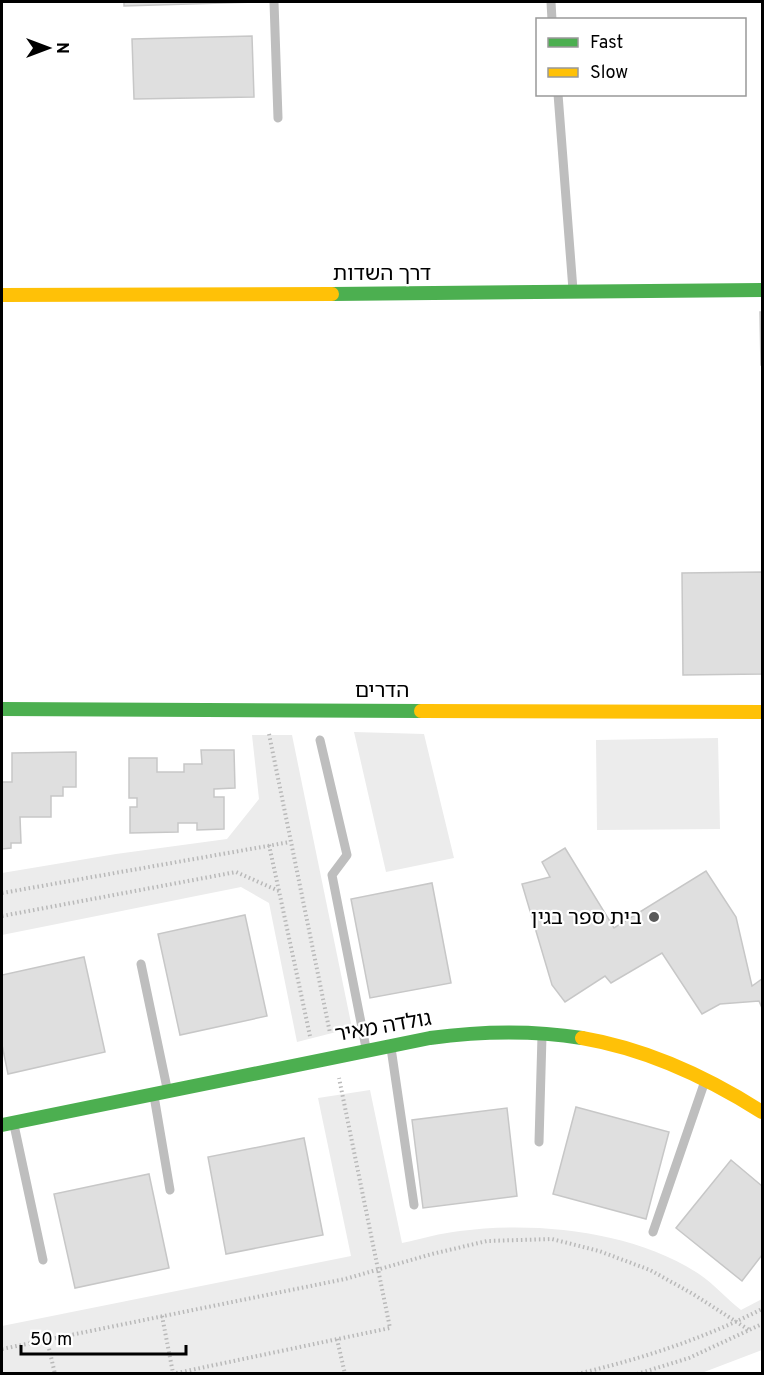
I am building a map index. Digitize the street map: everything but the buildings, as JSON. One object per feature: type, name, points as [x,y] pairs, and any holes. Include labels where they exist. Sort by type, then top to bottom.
[{"type":"street","name":"דרך השדות","points":[[2,295],[762,290]]},
{"type":"street","name":"הדרים","points":[[2,709],[762,712]]},
{"type":"street","name":"גולדה מאיר","points":[[5,1123],[390,1045],[483,1032],[542,1034],[607,1044],[647,1055],[706,1079],[762,1112]]},
{"type":"lane","points":[[274,2],[278,118]]},
{"type":"lane","points":[[551,2],[552,18]]},
{"type":"lane","points":[[558,96],[573,293]]},
{"type":"lane","points":[[320,740],[346,855],[332,875],[366,1050]]},
{"type":"lane","points":[[141,964],[160,1092],[170,1190]]},
{"type":"lane","points":[[539,1142],[542,1034]]},
{"type":"lane","points":[[390,1045],[414,1205]]},
{"type":"lane","points":[[652,1232],[706,1079]]},
{"type":"lane","points":[[5,1123],[43,1260]]},
{"type":"path","points":[[162,1316],[173,1373],[390,1328],[264,710]]},
{"type":"path","points":[[2,893],[291,842]]},
{"type":"path","points":[[269,845],[315,1060]]},
{"type":"path","points":[[2,916],[236,872],[279,891]]},
{"type":"path","points":[[2,1349],[345,1279],[487,1241],[552,1239],[599,1251],[650,1270],[749,1330]]},
{"type":"path","points":[[577,1374],[668,1350],[737,1322],[762,1309]]},
{"type":"path","points":[[637,1374],[689,1358],[762,1324]]},
{"type":"path","points":[[337,1339],[345,1374]]},
{"type":"path","points":[[47,1340],[55,1374]]},
{"type":"shaded area","points":[[354,732],[424,734],[454,858],[386,872]]},
{"type":"shaded area","points":[[252,735],[292,735],[352,1028],[297,1042],[269,903],[241,887],[2,935],[2,873],[227,839],[259,799]]},
{"type":"shaded area","points":[[718,738],[720,829],[597,830],[596,740]]},
{"type":"shaded area","points":[[370,1090],[402,1243],[453,1232],[520,1227],[584,1233],[615,1239],[673,1259],[710,1282],[741,1310],[762,1299],[762,1350],[699,1374],[2,1373],[2,1326],[351,1256],[318,1098]]},
{"type":"traffic: fast","points":[[332,294],[762,290]]},
{"type":"traffic: fast","points":[[2,709],[421,711]]},
{"type":"traffic: fast","points":[[2,1125],[430,1038],[506,1032],[582,1038]]},
{"type":"traffic: slow","points":[[2,295],[332,294]]},
{"type":"traffic: slow","points":[[421,711],[762,712]]},
{"type":"traffic: slow","points":[[582,1038],[630,1049],[676,1066],[720,1087],[762,1112]]},
{"type":"place","name":"בית ספר בגין","points":[[654,917]]}]
